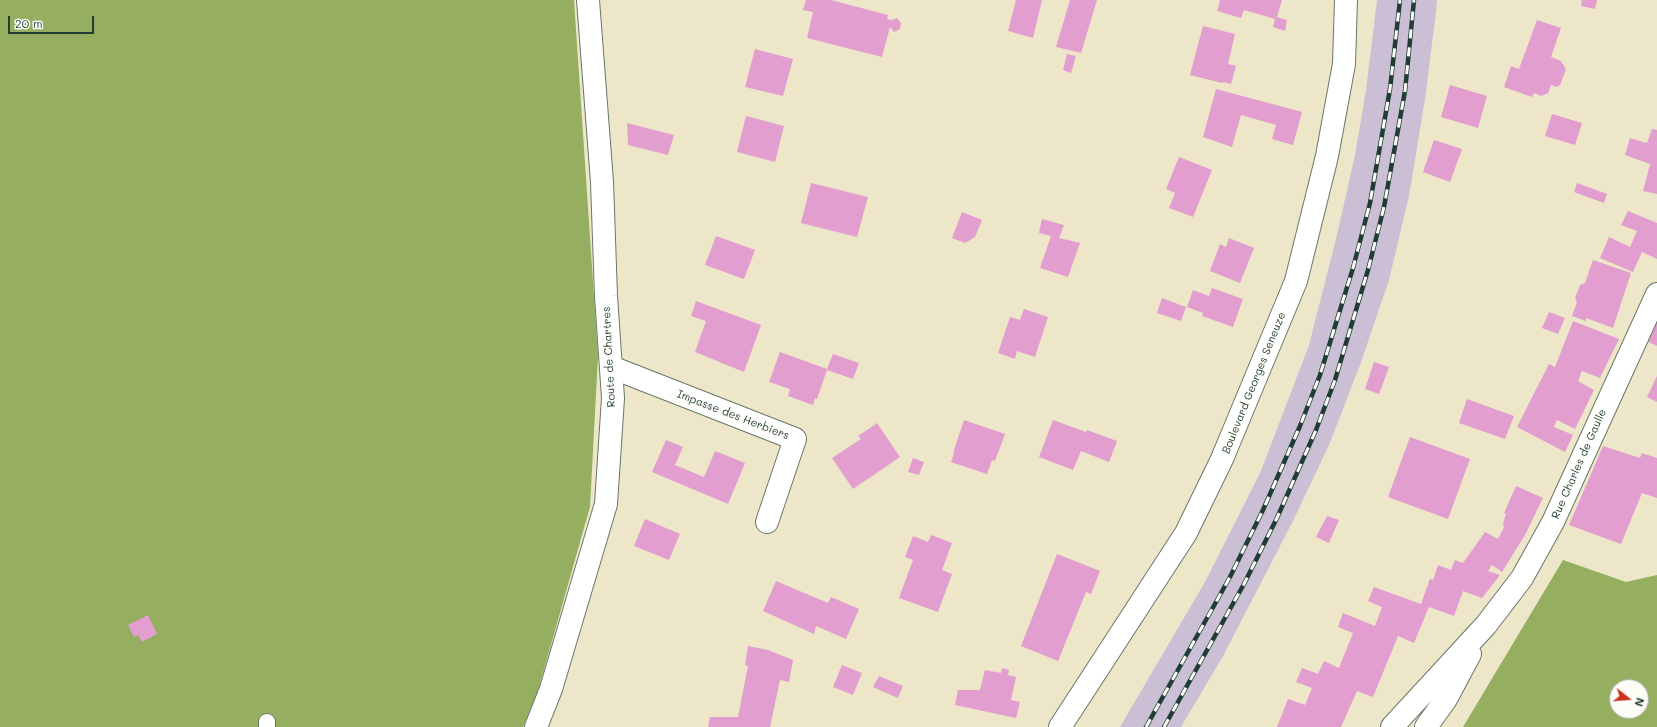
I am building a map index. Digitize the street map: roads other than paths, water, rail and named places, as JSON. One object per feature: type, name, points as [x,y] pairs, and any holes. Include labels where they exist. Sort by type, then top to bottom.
[{"type":"street","name":"Route de Chartres","points":[[536,727],[551,689],[606,504],[613,398],[606,296],[602,182],[588,0]]},
{"type":"street","name":"Boulevard Georges Seneuze","points":[[1060,727],[1186,533],[1222,459],[1296,281],[1327,156],[1344,64],[1346,0]]},
{"type":"street","name":"Rue Charles de Gaulle","points":[[1392,727],[1486,625],[1522,578],[1553,522],[1657,294]]},
{"type":"street","name":"Impasse des Herbiers","points":[[611,367],[795,439],[767,522]]},
{"type":"street","name":"Rue Charles de Gaulle","points":[[1426,727],[1446,699],[1486,625]]},
{"type":"railway","points":[[1146,727],[1230,577],[1263,510],[1300,426],[1320,375],[1353,268],[1370,203],[1390,89],[1400,0]]},
{"type":"railway","points":[[1164,727],[1244,584],[1277,518],[1316,430],[1335,380],[1368,270],[1384,207],[1405,91],[1414,0]]}]
